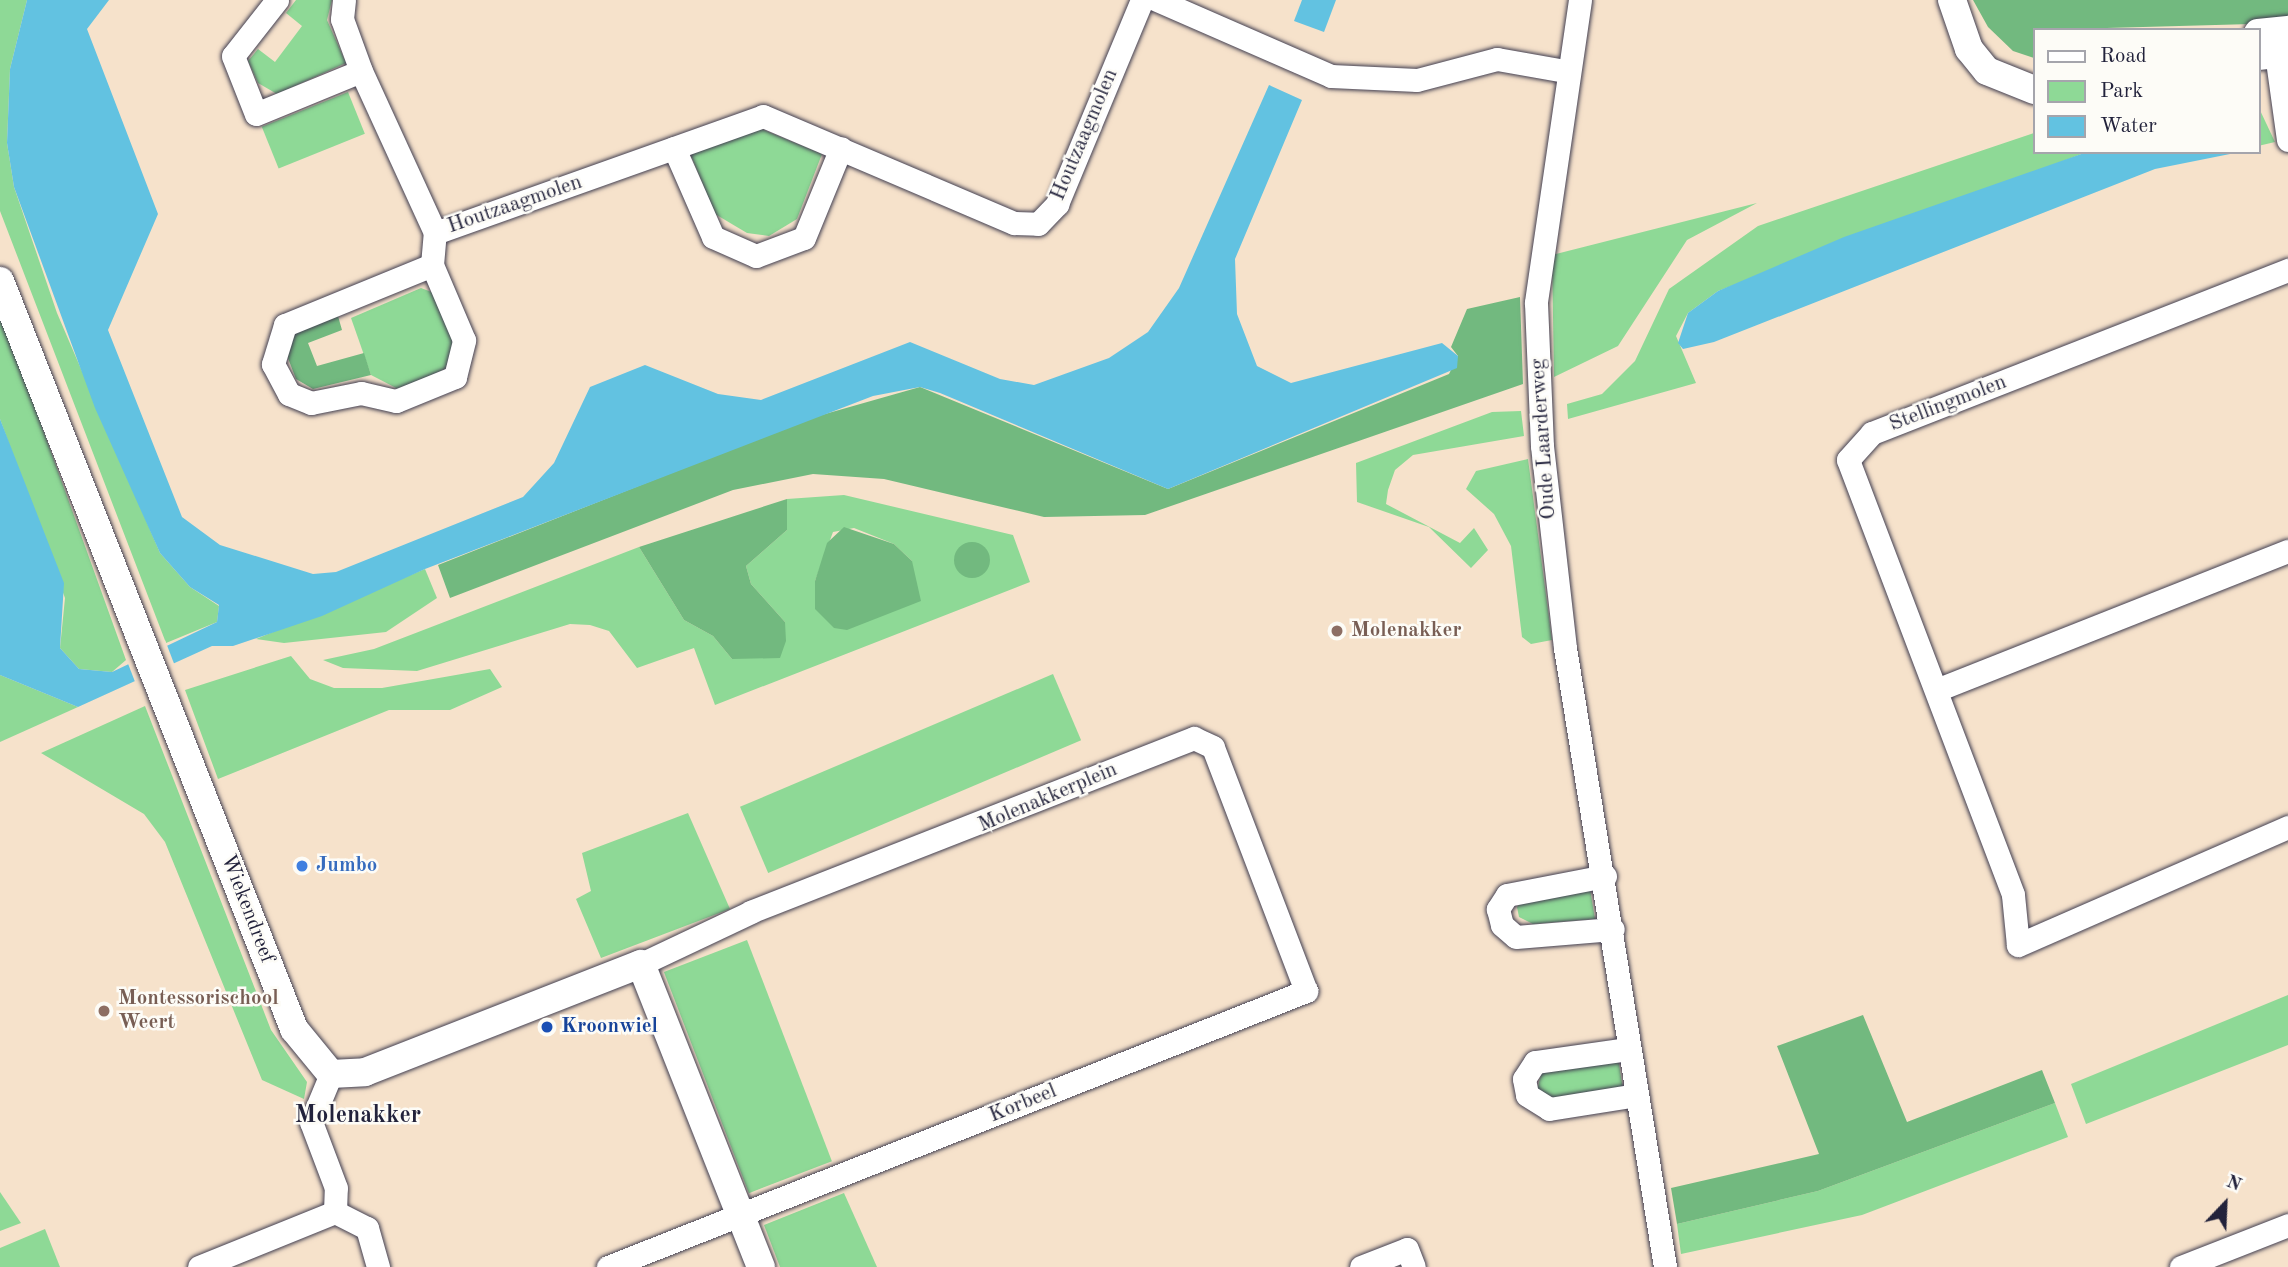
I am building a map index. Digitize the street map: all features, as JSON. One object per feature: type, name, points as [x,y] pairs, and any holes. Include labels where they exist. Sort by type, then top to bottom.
[{"type":"street","points":[[277,0],[233,56],[256,114],[361,71]]},
{"type":"street","name":"Houtzaagmolen","points":[[344,0],[342,19],[361,71],[435,233],[432,265],[464,340],[455,377],[396,401],[361,393],[311,403],[289,394],[273,363],[285,325],[432,265]]},
{"type":"street","name":"Houtzaagmolen","points":[[435,233],[763,116],[1014,223],[1038,224],[1057,204],[1142,0]]},
{"type":"street","points":[[1157,0],[1331,76],[1418,80],[1497,60],[1565,71]]},
{"type":"street","name":"Oude Laarderweg","points":[[1580,0],[1565,71],[1536,303],[1539,403],[1565,648],[1605,876],[1628,1049],[1665,1267]]},
{"type":"street","points":[[1952,0],[1969,49],[1987,71],[2032,89]]},
{"type":"street","points":[[2273,43],[2288,139]]},
{"type":"street","points":[[674,148],[713,237],[755,256],[804,238],[841,148]]},
{"type":"street","name":"Stellingmolen","points":[[2288,270],[1857,444],[1848,460],[1939,689],[2013,895],[2018,944],[2288,827]]},
{"type":"street","name":"Wiekendreef","points":[[0,281],[175,720],[294,1029],[331,1074]]},
{"type":"street","points":[[1939,689],[2288,551]]},
{"type":"street","name":"Molenakkerplein","points":[[640,964],[751,912],[1194,738],[1213,747],[1306,991]]},
{"type":"street","points":[[1605,876],[1507,895],[1498,909],[1502,925],[1516,937],[1613,929]]},
{"type":"street","points":[[335,1212],[336,1188],[311,1122],[331,1074],[365,1072],[640,964],[761,1267]]},
{"type":"street","name":"Korbeel","points":[[739,1213],[1306,991]]},
{"type":"street","points":[[1628,1049],[1535,1062],[1524,1079],[1527,1095],[1549,1109],[1636,1095]]},
{"type":"street","points":[[199,1267],[335,1212],[367,1228],[378,1267]]},
{"type":"street","points":[[608,1267],[739,1213]]},
{"type":"street","points":[[2181,1267],[2288,1225]]},
{"type":"street","points":[[1362,1267],[1410,1258]]},
{"type":"green space","points":[[0,0],[27,0],[10,69],[7,143],[14,187],[57,313],[160,553],[190,587],[219,606],[217,622],[166,643],[0,211]]},
{"type":"green space","points":[[296,0],[332,0],[327,20],[346,63],[277,94],[258,83],[248,61],[258,49],[275,62],[302,26],[286,13]]},
{"type":"green space","points":[[1973,0],[2288,0],[2288,23],[2032,28],[2032,57],[2013,51],[1988,27]]},
{"type":"green space","points":[[348,92],[365,134],[279,169],[262,127]]},
{"type":"green space","points":[[2260,110],[2275,142],[2260,146]]},
{"type":"green space","points":[[759,128],[822,154],[797,219],[769,236],[747,233],[715,214],[690,153]]},
{"type":"green space","points":[[2032,134],[2032,154],[2082,154],[1718,291],[1688,313],[1676,336],[1696,383],[1568,419],[1567,404],[1602,394],[1635,361],[1669,289],[1758,226]]},
{"type":"green space","points":[[1757,203],[1687,240],[1618,346],[1554,377],[1552,255]]},
{"type":"green space","points":[[421,288],[434,293],[455,346],[445,369],[400,390],[371,375],[351,318]]},
{"type":"green space","points":[[1520,297],[1523,384],[1145,515],[1044,517],[884,479],[813,474],[733,490],[450,598],[438,565],[811,418],[920,387],[1168,489],[1449,374],[1458,356],[1451,347],[1467,309]]},
{"type":"green space","points":[[0,310],[126,660],[112,672],[79,669],[60,648],[65,598],[0,419]]},
{"type":"green space","points":[[338,316],[342,330],[308,343],[317,366],[364,353],[371,375],[313,389],[296,379],[286,353],[294,332]]},
{"type":"green space","points":[[1521,411],[1524,436],[1413,455],[1395,470],[1388,490],[1386,504],[1460,543],[1474,528],[1488,550],[1471,568],[1429,527],[1357,502],[1356,463],[1492,412]]},
{"type":"green space","points":[[1528,459],[1552,640],[1531,644],[1522,637],[1511,546],[1494,514],[1466,489],[1476,471]]},
{"type":"green space","points":[[844,495],[1013,535],[1030,582],[715,705],[694,648],[637,668],[609,631],[590,625],[570,624],[417,671],[343,668],[323,660],[374,649],[639,547],[684,620],[713,636],[732,659],[785,622],[751,584],[746,566],[787,530],[787,499]],"holes":[[[854,528],[894,544],[912,561],[815,581],[833,532]]]},
{"type":"green space","points":[[787,499],[787,530],[746,566],[751,584],[785,622],[786,641],[780,658],[732,659],[713,636],[684,620],[639,547]]},
{"type":"green space","points":[[844,527],[894,544],[912,561],[921,601],[847,630],[834,628],[815,609],[815,581],[827,543]]},
{"type":"green space","points":[[972,542],[985,547],[990,560],[985,573],[972,578],[959,573],[954,560],[959,547]]},
{"type":"green space","points":[[425,569],[437,598],[386,632],[284,643],[256,639]]},
{"type":"green space","points":[[291,656],[310,679],[334,688],[382,688],[490,669],[502,687],[450,710],[389,710],[218,779],[185,690]]},
{"type":"green space","points":[[1053,674],[1081,740],[768,873],[740,807]]},
{"type":"green space","points":[[0,675],[78,707],[0,742]]},
{"type":"green space","points":[[145,706],[271,1030],[307,1082],[304,1099],[262,1080],[165,842],[144,814],[41,753]]},
{"type":"green space","points":[[688,813],[730,909],[601,958],[576,899],[591,891],[582,853]]},
{"type":"green space","points":[[1590,889],[1595,919],[1533,924],[1519,917],[1517,907],[1526,897]]},
{"type":"green space","points":[[747,940],[832,1161],[749,1193],[664,972]]},
{"type":"green space","points":[[2288,995],[2288,1045],[2086,1124],[2071,1084]]},
{"type":"green space","points":[[1863,1015],[1907,1122],[2042,1070],[2055,1103],[1818,1191],[1677,1224],[1671,1188],[1819,1154],[1777,1046]]},
{"type":"green space","points":[[1618,1058],[1623,1089],[1553,1100],[1537,1091],[1542,1070]]},
{"type":"green space","points":[[2055,1103],[2068,1137],[1862,1215],[1681,1254],[1677,1224],[1818,1191]]},
{"type":"green space","points":[[0,1192],[21,1223],[0,1231]]},
{"type":"green space","points":[[844,1193],[877,1267],[780,1267],[764,1225]]},
{"type":"green space","points":[[45,1229],[60,1267],[0,1267],[0,1248]]},
{"type":"water","points":[[27,0],[109,0],[87,29],[158,214],[108,330],[182,517],[220,545],[313,574],[336,572],[523,497],[554,463],[590,387],[645,365],[718,394],[761,400],[910,342],[1000,379],[1034,385],[1109,358],[1148,332],[1179,288],[1269,85],[1302,100],[1235,259],[1237,314],[1257,366],[1291,383],[1442,343],[1458,356],[1457,368],[1168,489],[940,393],[920,387],[873,396],[425,569],[322,616],[233,646],[212,646],[78,707],[0,675],[0,419],[64,583],[60,648],[79,669],[112,672],[217,622],[219,605],[190,587],[160,553],[95,408],[14,187],[7,143],[10,69]]},
{"type":"water","points":[[1302,0],[1336,0],[1324,32],[1294,21]]},
{"type":"water","points":[[2081,154],[2230,154],[2155,169],[1714,342],[1683,349],[1678,343],[1688,313],[1718,291],[1844,237]]},
{"type":"pier","points":[[165,640],[175,666],[135,682],[125,655]]},
{"type":"place","name":"Molenakker","points":[[1337,631]]},
{"type":"place","name":"Jumbo","points":[[302,866]]},
{"type":"place","name":"Montessorischool Weert","points":[[104,1011]]},
{"type":"place","name":"Kroonwiel","points":[[547,1027]]},
{"type":"district","name":"Molenakker","points":[[358,1117]]}]
